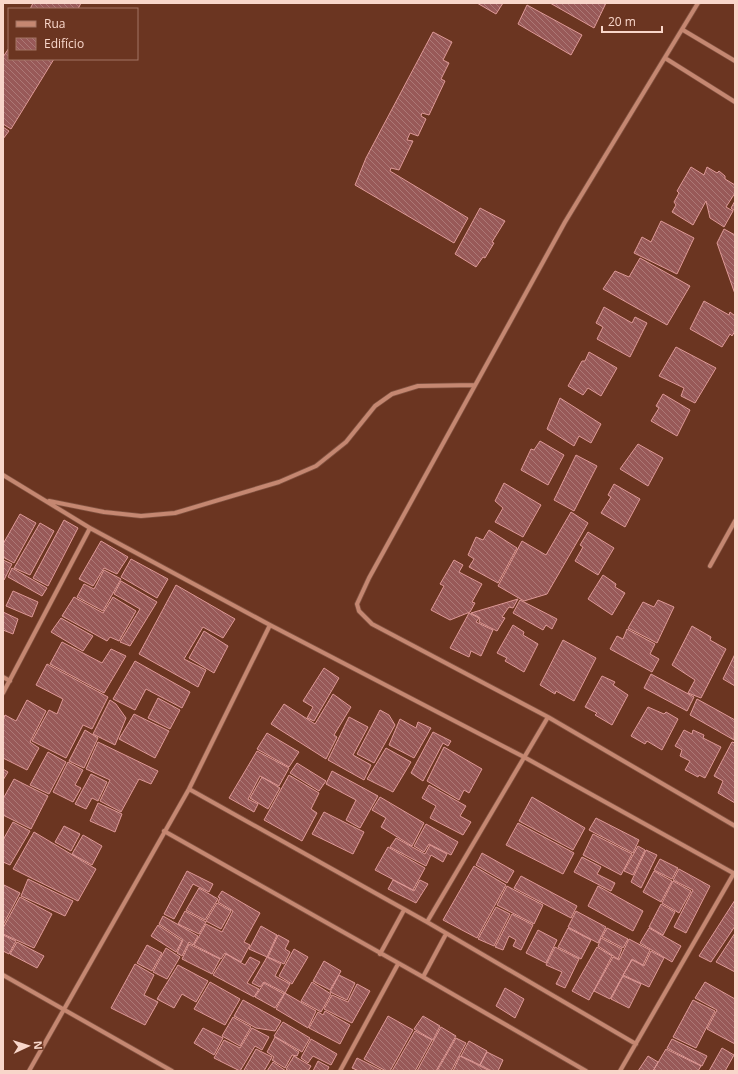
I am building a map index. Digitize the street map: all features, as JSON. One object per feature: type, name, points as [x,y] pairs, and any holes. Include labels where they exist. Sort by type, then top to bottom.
[{"type":"street","points":[[698,3],[565,222],[369,578],[357,604],[359,611],[372,624],[548,717],[735,826]]},
{"type":"street","points":[[683,30],[735,61]]},
{"type":"street","points":[[665,58],[735,102]]},
{"type":"street","points":[[46,501],[104,512],[141,516],[175,513],[279,482],[316,466],[346,442],[375,406],[392,394],[418,386],[475,385]]},
{"type":"street","points":[[3,475],[90,528],[270,625],[524,757],[734,874],[620,1071]]},
{"type":"street","points":[[710,566],[735,521]]},
{"type":"street","points":[[3,693],[90,528]]},
{"type":"street","points":[[29,1071],[189,789],[270,625]]},
{"type":"street","points":[[3,677],[10,681]]},
{"type":"street","points":[[427,922],[548,717]]},
{"type":"street","points":[[189,789],[427,922],[636,1044]]},
{"type":"street","points":[[164,831],[586,1071]]},
{"type":"street","points":[[380,954],[404,910]]},
{"type":"street","points":[[423,977],[446,934]]},
{"type":"street","points":[[340,1071],[398,964]]},
{"type":"street","points":[[3,974],[172,1071]]},
{"type":"building","points":[[33,3],[81,3],[78,8],[30,8]]},
{"type":"building","points":[[477,3],[503,3],[496,14]]},
{"type":"building","points":[[550,3],[606,3],[594,28]]},
{"type":"building","points":[[527,5],[582,35],[571,55],[518,24]]},
{"type":"building","points":[[433,32],[452,42],[443,60],[449,63],[441,79],[445,81],[429,115],[422,113],[421,116],[426,119],[418,136],[410,133],[407,140],[413,141],[399,170],[391,168],[390,171],[468,218],[454,243],[355,185],[366,158]]},
{"type":"building","points":[[8,50],[8,60],[53,60],[11,129],[3,124],[3,57]]},
{"type":"building","points":[[3,127],[9,131],[3,139]]},
{"type":"building","points":[[691,167],[704,175],[707,167],[717,173],[719,171],[725,176],[725,179],[735,185],[735,193],[726,207],[733,211],[724,227],[710,218],[706,201],[693,225],[672,212],[676,205],[674,202],[679,193],[677,191]]},
{"type":"building","points":[[735,201],[735,211],[731,208]]},
{"type":"building","points":[[480,208],[505,221],[492,242],[494,243],[485,258],[483,257],[476,267],[455,254]]},
{"type":"building","points":[[661,221],[694,238],[677,274],[634,253],[642,237],[651,242]]},
{"type":"building","points":[[724,229],[735,235],[735,294],[717,243]]},
{"type":"building","points":[[640,258],[690,286],[667,325],[603,289],[615,271],[629,277]]},
{"type":"building","points":[[704,301],[729,315],[730,312],[735,316],[735,331],[732,336],[730,334],[722,347],[690,329]]},
{"type":"building","points":[[604,307],[632,323],[635,317],[647,323],[630,357],[597,339],[603,327],[596,323]]},
{"type":"building","points":[[676,347],[716,368],[695,403],[681,396],[684,388],[659,376]]},
{"type":"building","points":[[589,352],[617,368],[601,396],[588,388],[583,395],[568,386],[582,361],[585,361]]},
{"type":"building","points":[[663,394],[690,410],[677,436],[651,421],[659,408],[656,406]]},
{"type":"building","points":[[560,398],[601,424],[591,443],[579,436],[574,446],[547,429]]},
{"type":"building","points":[[540,441],[564,455],[548,485],[521,470],[531,449],[534,450]]},
{"type":"building","points":[[638,444],[663,458],[648,486],[620,469]]},
{"type":"building","points":[[576,455],[597,466],[574,511],[554,500]]},
{"type":"building","points":[[504,483],[541,505],[523,537],[495,522],[503,508],[495,501]]},
{"type":"building","points":[[614,484],[640,499],[625,527],[601,513],[611,497],[608,495]]},
{"type":"building","points":[[571,512],[588,523],[547,594],[524,601],[498,586],[522,541],[546,555]]},
{"type":"building","points":[[20,514],[36,523],[14,563],[3,557],[3,544]]},
{"type":"building","points":[[64,520],[78,528],[48,586],[33,578]]},
{"type":"building","points":[[40,523],[54,531],[30,575],[14,568]]},
{"type":"building","points":[[489,530],[517,548],[498,583],[469,567],[474,559],[468,555],[476,537],[483,540]]},
{"type":"building","points":[[588,532],[614,548],[598,575],[575,561],[583,547],[580,545]]},
{"type":"building","points":[[101,541],[128,557],[117,574],[104,568],[93,586],[79,579]]},
{"type":"building","points":[[131,559],[168,579],[157,598],[121,577]]},
{"type":"building","points":[[3,560],[12,564],[4,580],[3,580]]},
{"type":"building","points":[[454,560],[463,565],[459,572],[482,584],[472,602],[475,603],[470,612],[450,620],[431,610],[444,586],[440,584]]},
{"type":"building","points":[[12,568],[47,588],[42,596],[8,577]]},
{"type":"building","points":[[104,570],[121,579],[103,611],[77,597],[84,584],[94,589]]},
{"type":"building","points":[[603,575],[616,584],[615,587],[625,593],[612,615],[588,599]]},
{"type":"building","points":[[121,581],[157,602],[130,646],[120,642],[140,609],[114,594]]},
{"type":"building","points":[[176,585],[235,619],[223,638],[203,627],[184,659],[206,670],[198,687],[139,654]]},
{"type":"building","points":[[13,591],[38,602],[32,617],[6,606]]},
{"type":"building","points":[[74,597],[103,613],[113,597],[136,611],[119,641],[110,637],[107,641],[62,616]]},
{"type":"building","points":[[518,599],[513,608],[509,607],[502,617],[505,618],[497,631],[479,622],[480,618],[471,613]]},
{"type":"building","points":[[520,600],[557,619],[552,629],[546,625],[543,630],[513,613]]},
{"type":"building","points":[[658,600],[674,607],[657,643],[628,628],[643,602],[654,607]]},
{"type":"building","points":[[3,612],[18,619],[13,634],[3,630]]},
{"type":"building","points":[[469,613],[479,618],[476,622],[493,630],[481,656],[471,651],[469,657],[450,648]]},
{"type":"building","points":[[61,618],[93,636],[83,651],[51,632]]},
{"type":"building","points":[[513,625],[524,632],[523,635],[538,644],[524,672],[505,661],[507,658],[497,653]]},
{"type":"building","points":[[692,626],[711,637],[710,640],[726,649],[701,698],[688,693],[695,680],[672,665]]},
{"type":"building","points":[[627,629],[655,644],[650,654],[659,659],[652,672],[610,649],[617,636],[623,639]]},
{"type":"building","points":[[204,631],[228,646],[214,673],[189,658]]},
{"type":"building","points":[[563,640],[596,658],[574,701],[556,691],[555,694],[540,685]]},
{"type":"building","points":[[62,642],[102,663],[111,649],[126,656],[104,693],[50,664]]},
{"type":"building","points":[[735,654],[735,686],[723,679]]},
{"type":"building","points":[[135,661],[190,692],[182,708],[146,689],[135,710],[113,699]]},
{"type":"building","points":[[47,664],[108,697],[92,729],[83,725],[66,758],[32,741],[49,710],[57,714],[63,699],[36,685]]},
{"type":"building","points":[[324,668],[339,678],[314,721],[307,718],[313,707],[303,701]]},
{"type":"building","points":[[651,674],[694,697],[687,711],[644,688]]},
{"type":"building","points":[[602,676],[615,682],[613,685],[628,695],[612,725],[595,715],[597,713],[585,707]]},
{"type":"building","points":[[333,694],[351,707],[334,735],[337,737],[326,759],[271,724],[284,704],[315,724]]},
{"type":"building","points":[[158,698],[180,710],[170,729],[148,718]]},
{"type":"building","points":[[697,699],[735,720],[734,740],[690,715]]},
{"type":"building","points":[[27,700],[46,711],[30,742],[39,748],[27,770],[3,758],[3,720],[5,715],[16,721]]},
{"type":"building","points":[[110,700],[116,704],[126,718],[115,745],[93,734]]},
{"type":"building","points":[[648,707],[664,714],[666,712],[678,719],[662,750],[647,741],[645,744],[631,736]]},
{"type":"building","points":[[380,710],[389,715],[395,725],[374,763],[357,754]]},
{"type":"building","points":[[134,714],[169,731],[155,758],[119,739]]},
{"type":"building","points":[[349,717],[368,727],[353,755],[371,765],[364,780],[328,760]]},
{"type":"building","points":[[400,719],[416,728],[418,722],[431,728],[414,758],[389,745]]},
{"type":"building","points":[[85,730],[98,738],[84,768],[69,761]]},
{"type":"building","points":[[684,730],[692,734],[693,730],[704,735],[703,738],[721,747],[705,778],[699,775],[698,777],[685,770],[690,761],[680,756],[682,750],[675,746]]},
{"type":"building","points":[[433,732],[451,741],[448,746],[443,743],[423,781],[411,773]]},
{"type":"building","points":[[267,733],[299,752],[289,767],[257,749]]},
{"type":"building","points":[[98,742],[158,771],[151,784],[139,779],[121,812],[100,801],[110,780],[86,769]]},
{"type":"building","points":[[732,742],[735,743],[735,803],[718,793],[723,781],[714,776]]},
{"type":"building","points":[[444,747],[482,769],[469,793],[464,790],[459,800],[427,781]]},
{"type":"building","points":[[386,748],[411,762],[393,792],[367,779]]},
{"type":"building","points":[[257,751],[289,768],[279,786],[260,776],[248,799],[258,804],[254,812],[229,798]]},
{"type":"building","points":[[48,752],[66,762],[49,794],[30,785]]},
{"type":"building","points":[[68,762],[83,770],[75,785],[81,788],[73,802],[53,792]]},
{"type":"building","points":[[297,763],[326,781],[319,791],[290,773]]},
{"type":"building","points":[[3,769],[8,772],[3,780]]},
{"type":"building","points":[[332,771],[378,796],[360,828],[346,820],[356,800],[326,784]]},
{"type":"building","points":[[91,774],[107,782],[98,801],[92,798],[86,809],[75,804]]},
{"type":"building","points":[[289,775],[319,793],[311,809],[317,813],[302,841],[264,820]]},
{"type":"building","points":[[262,777],[280,788],[268,809],[250,798]]},
{"type":"building","points":[[14,779],[48,796],[31,829],[3,815],[3,799]]},
{"type":"building","points":[[429,785],[466,806],[460,816],[471,822],[463,835],[430,818],[436,806],[422,798]]},
{"type":"building","points":[[380,797],[424,823],[412,846],[381,827],[386,818],[372,810]]},
{"type":"building","points":[[532,797],[585,828],[573,850],[519,821]]},
{"type":"building","points":[[98,803],[122,814],[115,832],[90,821]]},
{"type":"building","points":[[324,812],[364,832],[353,854],[312,834]]},
{"type":"building","points":[[596,818],[639,840],[633,853],[589,830]]},
{"type":"building","points":[[13,822],[30,831],[10,865],[3,862],[3,840]]},
{"type":"building","points":[[518,823],[574,853],[563,874],[506,845]]},
{"type":"building","points":[[426,824],[458,842],[451,855],[429,844],[424,852],[414,846]]},
{"type":"building","points":[[64,826],[80,834],[71,851],[55,842]]},
{"type":"building","points":[[34,832],[96,869],[78,901],[13,869]]},
{"type":"building","points":[[593,834],[632,854],[621,875],[583,855]]},
{"type":"building","points":[[83,835],[102,846],[92,865],[72,854]]},
{"type":"building","points":[[396,838],[425,854],[430,845],[447,854],[443,862],[431,855],[426,866],[390,847]]},
{"type":"building","points":[[638,846],[645,850],[633,875],[624,871]]},
{"type":"building","points":[[388,847],[425,868],[413,890],[375,870]]},
{"type":"building","points":[[646,850],[657,855],[641,888],[631,882]]},
{"type":"building","points":[[482,853],[514,871],[507,883],[476,865]]},
{"type":"building","points":[[582,857],[601,867],[597,874],[615,883],[611,891],[574,872]]},
{"type":"building","points":[[660,859],[678,868],[672,879],[654,870]]},
{"type":"building","points":[[474,866],[506,885],[477,938],[443,920]]},
{"type":"building","points":[[679,869],[710,886],[686,933],[674,927],[693,890],[673,880]]},
{"type":"building","points":[[187,871],[213,884],[209,892],[193,884],[174,919],[164,914]]},
{"type":"building","points":[[654,871],[672,881],[661,902],[643,892]]},
{"type":"building","points":[[521,876],[577,906],[571,918],[514,888]]},
{"type":"building","points":[[28,879],[73,901],[65,916],[21,896]]},
{"type":"building","points":[[393,880],[414,891],[420,880],[428,884],[416,903],[388,889]]},
{"type":"building","points":[[673,881],[691,891],[679,913],[662,903]]},
{"type":"building","points":[[4,885],[20,893],[3,925],[3,888]]},
{"type":"building","points":[[507,886],[543,905],[534,924],[497,905]]},
{"type":"building","points":[[598,886],[643,911],[633,931],[588,906]]},
{"type":"building","points":[[199,888],[218,899],[205,920],[186,910]]},
{"type":"building","points":[[222,891],[260,913],[244,942],[250,945],[241,962],[225,953],[221,959],[194,945],[206,924],[222,932],[233,911],[218,902],[220,898],[218,897]]},
{"type":"building","points":[[20,897],[52,914],[34,948],[3,934],[3,928]]},
{"type":"building","points":[[735,900],[735,926],[711,962],[699,956]]},
{"type":"building","points":[[217,903],[231,911],[221,929],[206,921]]},
{"type":"building","points":[[661,904],[675,912],[663,935],[649,927]]},
{"type":"building","points":[[496,907],[510,914],[494,946],[478,939]]},
{"type":"building","points":[[185,911],[206,922],[199,934],[178,924]]},
{"type":"building","points":[[576,911],[606,927],[598,943],[568,927]]},
{"type":"building","points":[[512,914],[533,925],[521,950],[513,946],[516,940],[509,936],[503,950],[495,947]]},
{"type":"building","points":[[163,916],[198,936],[193,945],[189,942],[182,956],[177,953],[183,940],[159,924]]},
{"type":"building","points":[[158,925],[182,941],[176,952],[151,936]]},
{"type":"building","points":[[261,926],[277,935],[267,957],[249,949]]},
{"type":"building","points":[[568,928],[591,940],[581,959],[558,947]]},
{"type":"building","points":[[607,928],[628,939],[623,948],[602,937]]},
{"type":"building","points":[[649,928],[681,946],[672,962],[640,943]]},
{"type":"building","points":[[538,930],[557,940],[546,963],[526,953]]},
{"type":"building","points":[[735,933],[735,972],[716,962]]},
{"type":"building","points":[[3,935],[16,941],[9,954],[3,951]]},
{"type":"building","points":[[278,935],[289,941],[285,949],[290,952],[284,964],[268,957]]},
{"type":"building","points":[[601,938],[622,949],[618,959],[598,946]]},
{"type":"building","points":[[629,939],[650,950],[643,965],[632,959],[610,999],[594,991],[613,957],[619,960]]},
{"type":"building","points":[[17,942],[44,956],[37,968],[10,954]]},
{"type":"building","points":[[189,944],[220,959],[212,974],[182,959]]},
{"type":"building","points":[[147,945],[162,953],[152,971],[137,963]]},
{"type":"building","points":[[555,947],[579,959],[565,988],[556,984],[562,972],[546,965]]},
{"type":"building","points":[[597,947],[612,956],[589,1000],[572,991]]},
{"type":"building","points":[[166,948],[180,957],[167,979],[153,972]]},
{"type":"building","points":[[294,949],[308,957],[292,984],[279,976]]},
{"type":"building","points":[[651,951],[664,958],[649,987],[623,975],[632,960],[644,966]]},
{"type":"building","points":[[226,954],[245,965],[250,957],[260,962],[247,983],[259,989],[254,997],[213,975]]},
{"type":"building","points":[[267,957],[281,964],[275,976],[290,984],[285,993],[264,982],[260,987],[252,983]]},
{"type":"building","points":[[324,961],[341,971],[330,990],[313,981]]},
{"type":"building","points":[[135,964],[154,975],[144,995],[158,1002],[145,1025],[111,1008]]},
{"type":"building","points":[[178,965],[208,981],[196,1002],[182,994],[174,1008],[157,999]]},
{"type":"building","points":[[339,975],[355,983],[347,1000],[330,992]]},
{"type":"building","points":[[623,976],[641,984],[629,1008],[611,999]]},
{"type":"building","points":[[210,982],[240,999],[225,1025],[194,1009]]},
{"type":"building","points":[[312,982],[331,994],[321,1012],[301,1001]]},
{"type":"building","points":[[705,982],[735,999],[735,1044],[707,1029],[717,1010],[695,998]]},
{"type":"building","points":[[264,983],[284,994],[275,1008],[255,997]]},
{"type":"building","points":[[357,984],[370,991],[352,1023],[324,1009],[332,995],[348,1002]]},
{"type":"building","points":[[505,988],[524,999],[515,1018],[496,1006]]},
{"type":"building","points":[[285,993],[316,1011],[308,1028],[276,1009]]},
{"type":"building","points":[[243,1000],[281,1021],[275,1031],[256,1028],[234,1016]]},
{"type":"building","points":[[693,1000],[715,1011],[696,1048],[673,1037]]},
{"type":"building","points":[[325,1011],[350,1025],[340,1044],[309,1028],[318,1012],[323,1015]]},
{"type":"building","points":[[388,1016],[413,1030],[390,1071],[386,1071],[364,1059]]},
{"type":"building","points":[[423,1016],[440,1026],[433,1040],[414,1029]]},
{"type":"building","points":[[233,1017],[251,1027],[240,1046],[222,1036]]},
{"type":"building","points":[[283,1022],[310,1038],[302,1052],[274,1036]]},
{"type":"building","points":[[441,1027],[456,1036],[436,1071],[417,1071]]},
{"type":"building","points":[[203,1028],[223,1038],[214,1055],[194,1043]]},
{"type":"building","points":[[252,1028],[269,1037],[262,1050],[255,1046],[240,1071],[214,1058],[224,1040],[240,1048]]},
{"type":"building","points":[[415,1031],[432,1040],[415,1071],[392,1071]]},
{"type":"building","points":[[275,1037],[299,1052],[297,1056],[292,1055],[285,1068],[272,1060],[274,1057],[267,1052]]},
{"type":"building","points":[[456,1038],[466,1043],[451,1071],[437,1071]]},
{"type":"building","points":[[311,1039],[337,1054],[331,1065],[313,1056],[308,1063],[301,1058]]},
{"type":"building","points":[[672,1039],[707,1056],[702,1066],[667,1048]]},
{"type":"building","points":[[469,1041],[487,1051],[480,1065],[461,1056]]},
{"type":"building","points":[[722,1048],[734,1055],[725,1071],[709,1071]]},
{"type":"building","points":[[256,1049],[272,1057],[264,1071],[244,1070]]},
{"type":"building","points":[[666,1049],[701,1066],[698,1071],[653,1071]]},
{"type":"building","points":[[487,1052],[503,1060],[498,1071],[492,1071],[480,1065]]},
{"type":"building","points":[[294,1056],[311,1066],[308,1071],[289,1071],[286,1069]]},
{"type":"building","points":[[460,1056],[490,1071],[453,1071]]},
{"type":"building","points":[[648,1056],[658,1062],[653,1071],[638,1071]]},
{"type":"building","points":[[357,1058],[383,1071],[359,1071],[352,1068]]},
{"type":"building","points":[[318,1061],[329,1067],[327,1071],[313,1071]]},
{"type":"building","points":[[273,1062],[286,1071],[267,1071]]}]
